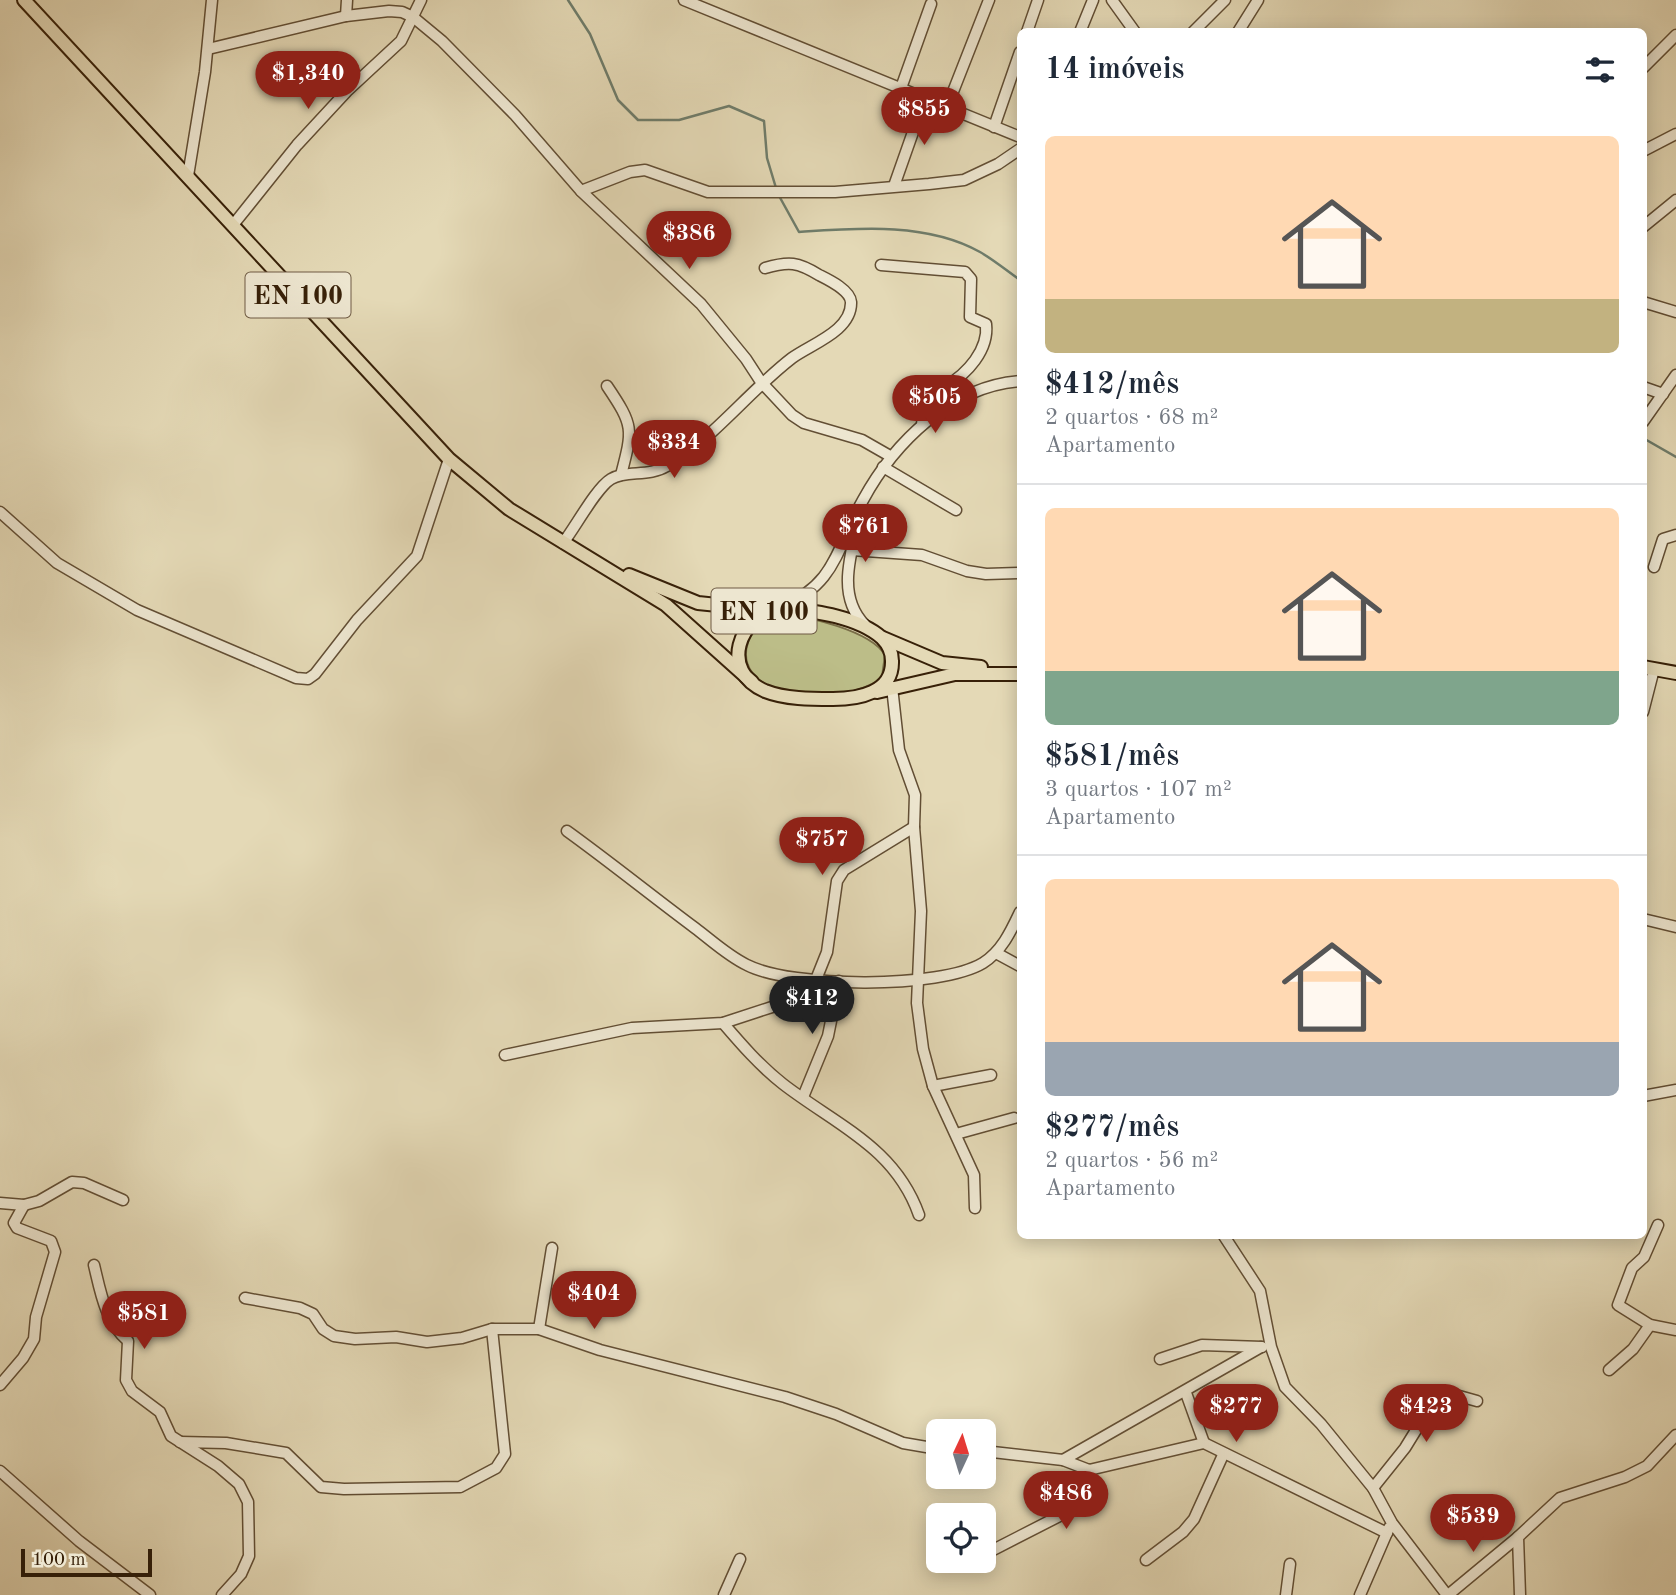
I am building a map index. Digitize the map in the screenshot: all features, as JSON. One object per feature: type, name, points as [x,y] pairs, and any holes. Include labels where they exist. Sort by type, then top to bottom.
[{"type":"main road","name":"EN 100","points":[[24,0],[449,459],[509,509],[682,617],[725,660],[752,682],[764,690],[798,698],[845,699],[955,674],[1017,671]]},
{"type":"main road","name":"EN 100","points":[[596,562],[698,603],[766,610],[781,607],[827,616],[942,663],[1017,671]]},
{"type":"main road","name":"EN 100","points":[[752,682],[739,657],[739,643],[744,629],[766,610]]},
{"type":"main road","points":[[873,693],[889,678],[892,668],[888,646],[876,634]]},
{"type":"main road","points":[[1649,668],[1675,670]]},
{"type":"street","points":[[188,176],[208,48],[212,0]]},
{"type":"street","points":[[346,16],[347,0]]},
{"type":"street","points":[[233,225],[297,145],[347,92],[401,41],[421,0]]},
{"type":"street","points":[[684,0],[1017,136]]},
{"type":"street","points":[[947,107],[989,0]]},
{"type":"street","points":[[1028,28],[1038,0]]},
{"type":"street","points":[[1082,28],[1093,0]]},
{"type":"street","points":[[1112,0],[1132,28]]},
{"type":"street","points":[[1197,28],[1225,0]]},
{"type":"street","points":[[1240,28],[1258,0]]},
{"type":"street","points":[[901,88],[931,4]]},
{"type":"street","points":[[208,48],[346,16],[389,11],[402,12],[413,17],[442,41],[515,116],[581,191],[701,304],[746,359],[761,382],[792,415],[804,423],[862,440],[890,456]]},
{"type":"street","points":[[1647,64],[1676,35]]},
{"type":"street","points":[[995,127],[1017,61]]},
{"type":"street","points":[[894,186],[925,98]]},
{"type":"street","points":[[1647,149],[1676,134]]},
{"type":"street","points":[[581,191],[630,172],[645,170],[709,192],[835,192],[964,180],[998,164],[1017,151]]},
{"type":"street","points":[[1647,224],[1676,200]]},
{"type":"street","points":[[563,543],[608,480],[621,475],[637,476],[665,468],[693,449],[761,382],[842,324],[851,303],[849,295],[835,284],[801,263],[789,261],[765,268]]},
{"type":"street","points":[[881,265],[965,272],[971,279],[970,317],[986,324],[982,346],[974,363],[962,376],[931,394],[925,402],[922,425]]},
{"type":"street","points":[[1647,303],[1676,312]]},
{"type":"street","points":[[1647,416],[1676,375]]},
{"type":"street","points":[[781,607],[803,598],[828,574],[863,500],[883,467],[890,456],[922,425],[969,397],[1017,383]]},
{"type":"street","points":[[607,386],[627,415],[631,431],[621,475]]},
{"type":"street","points":[[1647,388],[1663,394]]},
{"type":"street","points":[[0,512],[57,564],[113,597],[255,662],[296,678],[308,679],[316,674],[357,620],[417,556],[449,459]]},
{"type":"street","points":[[883,467],[956,510]]},
{"type":"street","points":[[863,500],[852,550],[848,580],[849,602],[857,617],[876,634]]},
{"type":"street","points":[[1654,567],[1663,539],[1676,535]]},
{"type":"street","points":[[852,550],[922,555],[977,572],[1017,573]]},
{"type":"street","points":[[892,687],[899,750],[915,795],[914,827],[921,911],[917,1003],[923,1049],[933,1086],[974,1175],[975,1208]]},
{"type":"street","points":[[505,1055],[632,1028],[723,1023],[772,1007],[815,982],[827,952],[837,881],[844,870],[914,827]]},
{"type":"street","points":[[567,831],[744,964],[765,973],[815,982],[919,979],[967,970],[996,953],[1017,917]]},
{"type":"street","points":[[1647,920],[1676,927]]},
{"type":"street","points":[[996,953],[1017,964]]},
{"type":"street","points":[[803,1097],[828,1037],[839,981]]},
{"type":"street","points":[[723,1023],[745,1049],[803,1097],[866,1142],[893,1167],[909,1188],[919,1215]]},
{"type":"street","points":[[933,1086],[991,1075]]},
{"type":"street","points":[[1647,1095],[1676,1090]]},
{"type":"street","points":[[956,1134],[1014,1118]]},
{"type":"street","points":[[0,1203],[24,1205],[51,1195],[72,1182],[84,1182],[123,1200]]},
{"type":"street","points":[[0,1385],[23,1358],[34,1339],[36,1317],[55,1252],[51,1241],[17,1228],[14,1223],[24,1205]]},
{"type":"street","points":[[1658,1225],[1644,1257],[1632,1268],[1618,1305],[1650,1325],[1676,1330]]},
{"type":"street","points":[[1226,1239],[1260,1291],[1266,1347],[1285,1387],[1321,1424],[1373,1488],[1389,1528],[1448,1595],[1560,1498],[1625,1477],[1647,1466],[1676,1435]]},
{"type":"street","points":[[539,1329],[552,1248]]},
{"type":"street","points":[[94,1265],[105,1310],[116,1331],[128,1341],[126,1380],[132,1391],[160,1412],[171,1436],[239,1484],[248,1502],[250,1556],[242,1574],[222,1595]]},
{"type":"street","points":[[245,1298],[306,1311],[334,1336],[396,1337],[427,1342],[462,1338],[492,1329],[539,1329],[600,1350],[785,1397],[903,1443],[926,1447]]},
{"type":"street","points":[[1609,1370],[1633,1349],[1650,1325]]},
{"type":"street","points":[[180,1442],[226,1443],[285,1453],[321,1487],[344,1489],[460,1486],[496,1468],[505,1454],[492,1329]]},
{"type":"street","points":[[1160,1359],[1202,1345],[1266,1347]]},
{"type":"street","points":[[1062,1460],[1266,1347]]},
{"type":"street","points":[[1186,1392],[1204,1443],[1223,1455],[1389,1528]]},
{"type":"street","points":[[1373,1488],[1405,1448],[1437,1396],[1445,1392],[1477,1401]]},
{"type":"street","points":[[996,1452],[1062,1460],[1089,1470],[1204,1443]]},
{"type":"street","points":[[1146,1560],[1183,1532],[1194,1519],[1223,1455]]},
{"type":"street","points":[[996,1548],[1081,1504],[1089,1470]]},
{"type":"street","points":[[0,1471],[79,1541],[150,1595]]},
{"type":"street","points":[[1360,1595],[1389,1528]]},
{"type":"street","points":[[1518,1537],[1520,1595]]},
{"type":"street","points":[[724,1595],[740,1559]]},
{"type":"street","points":[[1286,1595],[1290,1564]]},
{"type":"green space","points":[[781,613],[838,626],[866,638],[885,655],[882,677],[857,690],[823,694],[788,692],[762,682],[747,663],[748,643],[760,624]]},
{"type":"waterway","points":[[568,0],[590,34],[618,100],[638,120],[679,120],[729,106],[764,121],[767,158],[776,188]]},
{"type":"waterway","points":[[778,194],[799,232],[844,229],[915,231],[959,242],[980,252],[1017,278]]},
{"type":"waterway","points":[[1647,440],[1676,457]]}]
